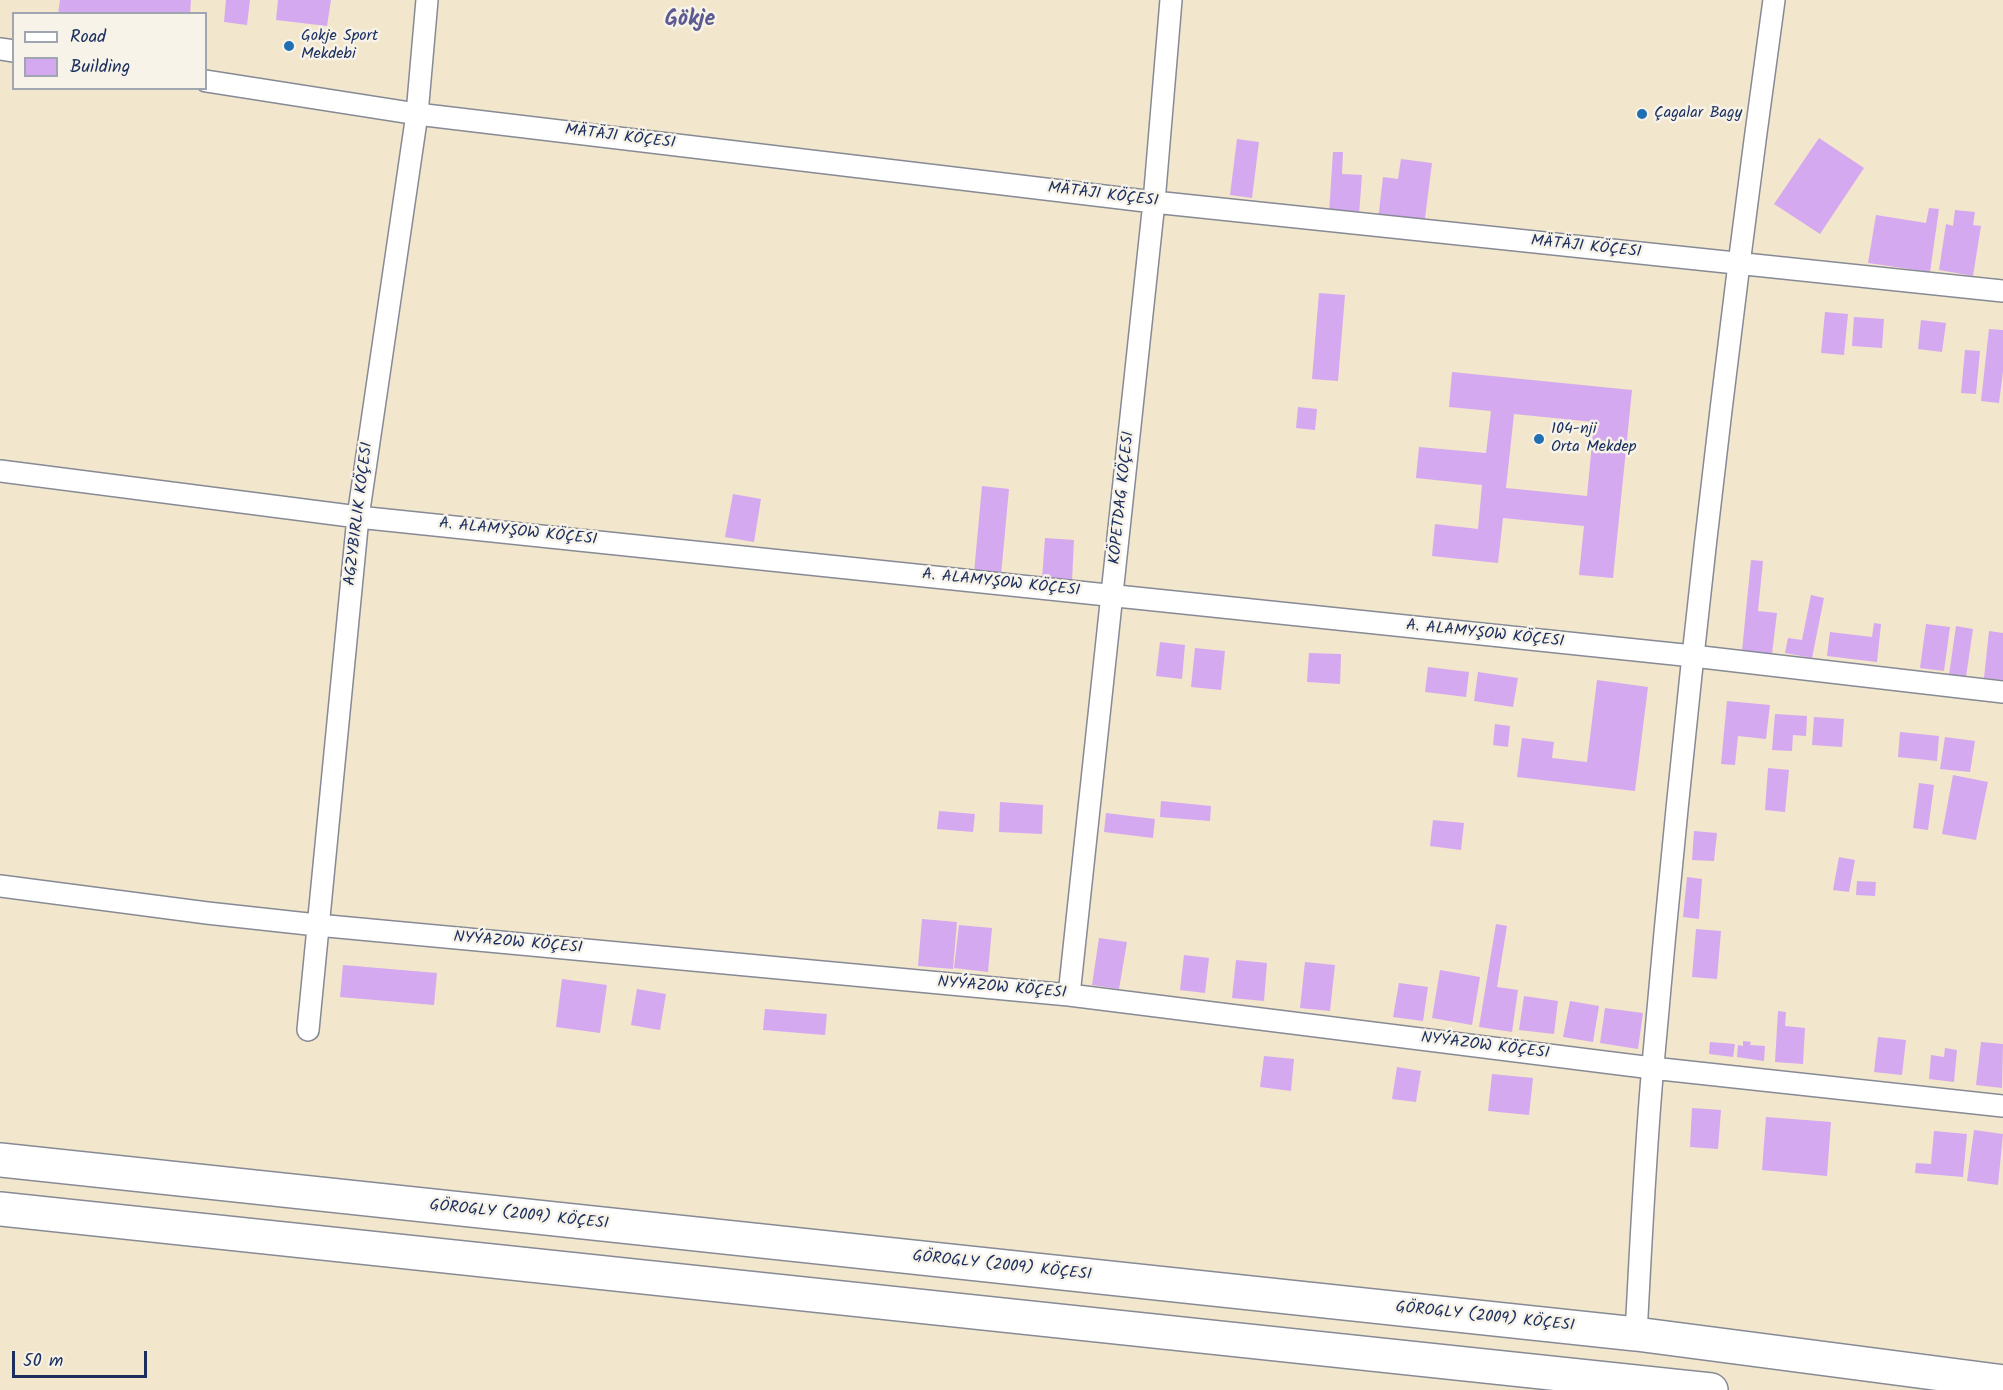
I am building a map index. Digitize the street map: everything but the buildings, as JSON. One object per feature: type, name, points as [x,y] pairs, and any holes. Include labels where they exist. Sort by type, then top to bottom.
[{"type":"main road","name":"GÖROGLY (2009) KÖÇESI","points":[[0,1160],[1636,1334],[2003,1382]]},
{"type":"main road","points":[[0,1209],[1711,1390]]},
{"type":"street","name":"AGZYBIRLIK KÖÇESI","points":[[308,1030],[358,517],[417,114],[427,0]]},
{"type":"street","name":"KÖPETDAG KÖÇESI","points":[[1069,995],[1154,202],[1172,0]]},
{"type":"street","points":[[1636,1334],[1653,1068],[1693,656],[1738,264],[1774,0]]},
{"type":"street","name":"MÄTÄJI KÖÇESI","points":[[207,81],[417,114],[1154,202],[2003,291]]},
{"type":"street","name":"A. ALAMYŞOW KÖÇESI","points":[[0,471],[358,517],[1693,656],[2003,692]]},
{"type":"street","name":"NYÝAZOW KÖÇESI","points":[[0,886],[207,914],[1069,995],[1653,1068],[2003,1106]]},
{"type":"place","name":"Gokje Sport Mekdebi","points":[[289,46]]},
{"type":"place","name":"Çagalar Bagy","points":[[1642,114]]},
{"type":"place","name":"104-nji Orta Mekdep","points":[[1539,439]]},
{"type":"district","name":"Gökje","points":[[690,21]]}]
